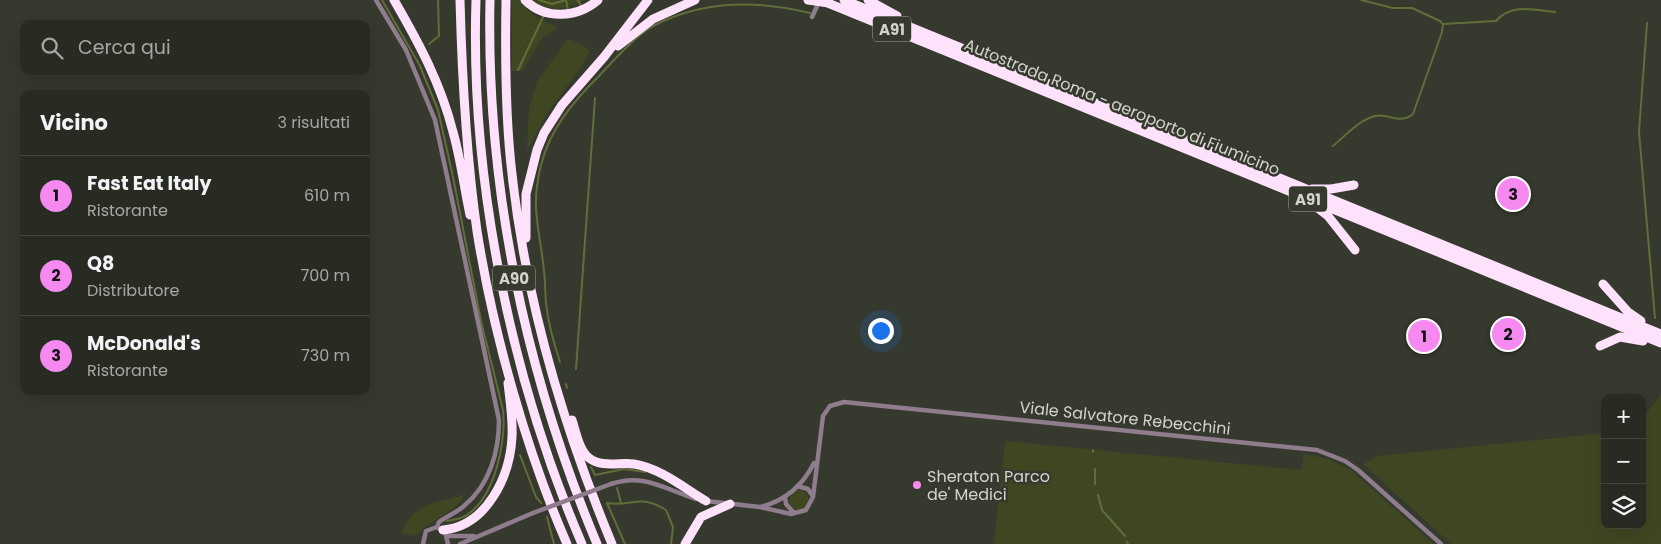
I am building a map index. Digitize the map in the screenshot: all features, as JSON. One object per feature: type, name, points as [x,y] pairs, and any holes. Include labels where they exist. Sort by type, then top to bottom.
[{"type":"highway","points":[[394,0],[426,56],[442,94],[455,138],[469,211],[484,262]]},
{"type":"highway","points":[[460,0],[464,115],[478,232],[505,358],[534,458],[567,544]]},
{"type":"highway","name":"A90","points":[[476,0],[479,114],[484,177],[499,268],[536,418],[565,503],[582,544]]},
{"type":"highway","name":"A90","points":[[490,0],[492,112],[512,267],[526,332],[551,421],[597,544]]},
{"type":"highway","points":[[506,0],[507,91],[512,173],[532,296],[551,372],[574,447],[612,544]]},
{"type":"highway","points":[[525,0],[540,10],[561,14],[581,11],[598,0]]},
{"type":"highway","points":[[532,296],[526,243],[526,194],[537,150],[562,105],[604,57],[648,0]]},
{"type":"highway","points":[[604,57],[649,22],[695,0]]},
{"type":"highway","name":"Autostrada Roma - aeroporto di Fiumicino","points":[[808,0],[823,1],[1661,345]]},
{"type":"highway","name":"Autostrada Roma - aeroporto di Fiumicino","points":[[844,0],[1661,333]]},
{"type":"highway","points":[[868,0],[955,46]]},
{"type":"highway","points":[[1305,188],[1331,189],[1354,184]]},
{"type":"highway","points":[[1296,194],[1325,213],[1355,250]]},
{"type":"highway","points":[[1603,284],[1628,312],[1661,333]]},
{"type":"highway","points":[[1600,346],[1614,338],[1626,337],[1661,345]]},
{"type":"highway","points":[[442,531],[457,529],[480,514],[495,493],[506,468],[511,448],[512,422],[505,358]]},
{"type":"highway","points":[[551,372],[581,446],[589,458],[603,464],[634,464],[646,467],[706,501]]},
{"type":"highway","points":[[685,544],[701,517],[714,509],[730,504]]},
{"type":"street","points":[[376,0],[406,50],[435,120],[499,420],[499,432],[493,463],[486,481],[464,507],[439,522],[448,544]]},
{"type":"street","points":[[812,17],[823,1]]},
{"type":"street","name":"Viale Salvatore Rebecchini","points":[[812,497],[816,459],[825,412],[835,403],[842,402],[1317,450],[1345,461],[1358,470],[1441,544]]},
{"type":"street","name":"Viale Salvatore Rebecchini","points":[[760,507],[774,503],[797,486],[806,478],[816,459]]},
{"type":"street","name":"Viale Salvatore Rebecchini","points":[[460,544],[533,513],[611,484],[628,480],[645,480],[706,501],[794,513]]},
{"type":"street","points":[[785,496],[787,507],[794,513],[806,510],[812,497],[808,490],[797,486]]},
{"type":"street","points":[[423,544],[426,531],[442,531]]},
{"type":"street","name":"Viale Salvatore Rebecchini","points":[[442,531],[478,535]]},
{"type":"green space","points":[[512,0],[519,0],[536,17],[558,27],[542,38],[522,71],[512,71]]},
{"type":"green space","points":[[531,0],[585,0],[564,8],[551,9]]},
{"type":"green space","points":[[567,40],[572,40],[590,50],[581,67],[546,115],[527,151],[529,108],[538,80]]},
{"type":"green space","points":[[1661,394],[1661,544],[1451,544],[1363,464],[1377,456],[1601,433],[1601,529],[1646,529],[1646,414]]},
{"type":"green space","points":[[1005,441],[1301,470],[1304,454],[1328,459],[1351,470],[1434,544],[994,544]]},
{"type":"green space","points":[[799,490],[806,493],[809,500],[806,507],[799,510],[792,507],[789,500],[792,493]]},
{"type":"green space","points":[[465,494],[456,506],[415,536],[401,533],[407,522],[420,509],[436,502]]},
{"type":"waterway","points":[[382,0],[420,66],[438,110],[481,321],[503,410],[504,422],[501,450],[498,464],[487,491],[480,502],[467,515],[447,521]]},
{"type":"waterway","points":[[429,44],[439,36],[438,0]]},
{"type":"waterway","points":[[539,0],[552,4],[566,0]]},
{"type":"waterway","points":[[566,0],[568,10]]},
{"type":"waterway","points":[[578,0],[581,6]]},
{"type":"waterway","points":[[1333,146],[1353,128],[1369,118],[1380,116],[1404,119],[1413,114],[1442,32],[1443,24],[1440,21],[1412,8],[1393,8],[1361,0]]},
{"type":"waterway","points":[[560,362],[547,310],[536,203],[541,165],[556,128],[580,96],[617,56],[645,31],[672,17],[691,11],[730,5],[770,6],[810,13]]},
{"type":"waterway","points":[[1443,24],[1496,21],[1502,15],[1524,9],[1555,12]]},
{"type":"waterway","points":[[518,70],[544,15]]},
{"type":"waterway","points":[[1647,23],[1639,132],[1655,318]]},
{"type":"waterway","points":[[576,369],[595,98]]},
{"type":"waterway","points":[[566,384],[567,388]]},
{"type":"waterway","points":[[520,455],[536,497],[541,503]]},
{"type":"waterway","points":[[591,467],[595,475],[624,469],[645,472]]},
{"type":"waterway","points":[[1095,469],[1095,484]]},
{"type":"waterway","points":[[617,488],[621,503]]},
{"type":"waterway","points":[[1098,495],[1102,510],[1125,536]]},
{"type":"waterway","points":[[625,544],[607,503],[616,504],[642,501],[649,502],[666,510],[673,527],[671,544]]},
{"type":"waterway","points":[[547,517],[554,544]]},
{"type":"place","name":"McDonald's","points":[[1513,194]]},
{"type":"place","name":"Q8","points":[[1508,334]]},
{"type":"place","name":"Fast Eat Italy","points":[[1424,336]]},
{"type":"place","name":"Sheraton Parco de' Medici","points":[[917,485]]}]
